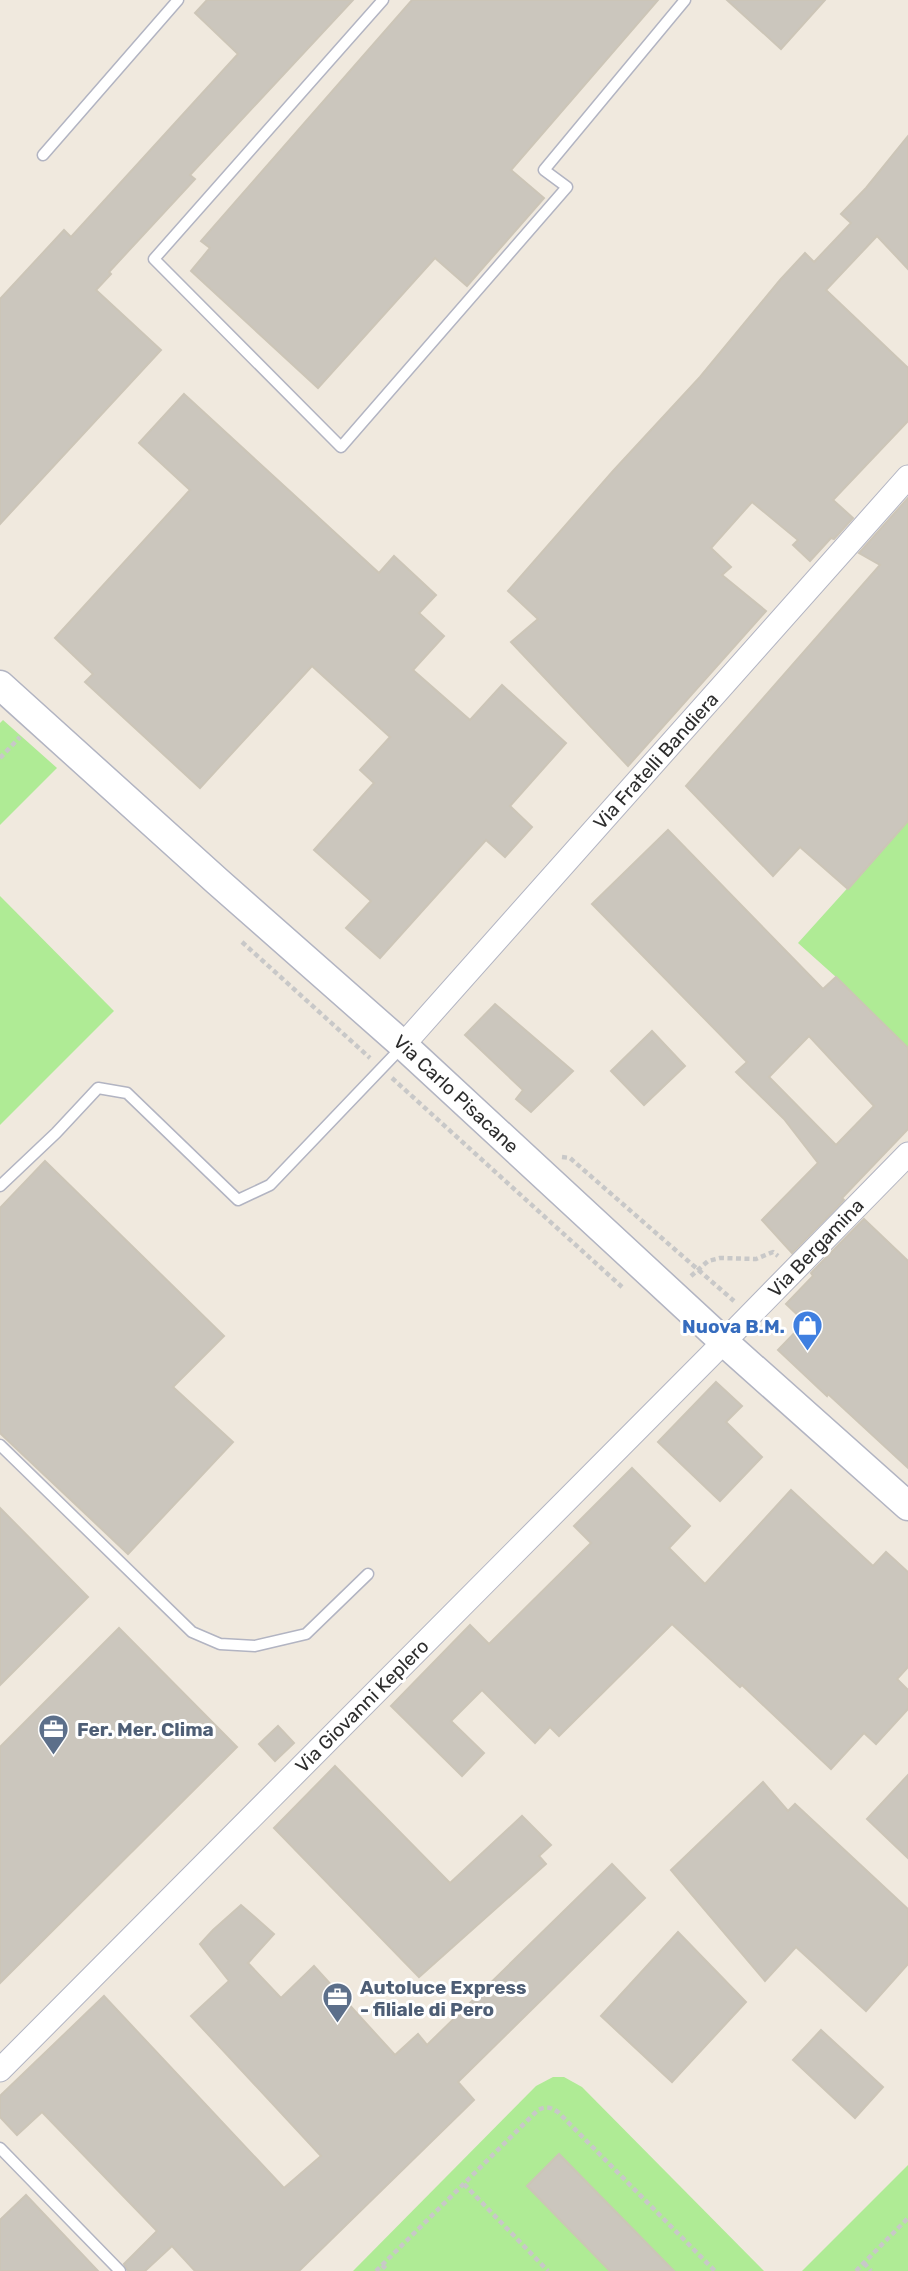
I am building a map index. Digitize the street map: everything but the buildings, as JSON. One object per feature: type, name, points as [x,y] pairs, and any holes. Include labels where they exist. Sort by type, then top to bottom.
[{"type":"street","name":"Via Fratelli Bandiera","points":[[404,1045],[908,477]]},
{"type":"street","name":"Via Carlo Pisacane","points":[[0,685],[404,1045],[724,1342],[908,1506]]},
{"type":"street","name":"Via Bergamina","points":[[724,1342],[908,1154]]},
{"type":"street","name":"Via Giovanni Keplero","points":[[0,2070],[724,1342]]},
{"type":"lane","points":[[43,155],[178,0]]},
{"type":"lane","points":[[383,0],[154,259],[341,447],[567,187],[544,170],[685,0]]},
{"type":"lane","points":[[0,1186],[56,1133],[98,1088],[127,1093],[237,1200],[270,1185],[404,1045]]},
{"type":"lane","points":[[0,1445],[192,1632],[220,1644],[255,1646],[306,1634],[368,1574]]},
{"type":"lane","points":[[0,2148],[120,2271]]},
{"type":"path","points":[[528,1160],[570,1158],[724,1294],[752,1313]]},
{"type":"path","points":[[376,2271],[538,2110],[551,2107],[715,2271]]},
{"type":"path","points":[[464,2184],[548,2271]]},
{"type":"path","points":[[856,2271],[908,2218]]},
{"type":"path","points":[[864,2263],[871,2271]]},
{"type":"path","points":[[382,2265],[388,2271]]},
{"type":"green space","points":[[3,720],[57,768],[0,825],[0,723]]},
{"type":"green space","points":[[908,821],[908,1048],[798,943]]},
{"type":"green space","points":[[0,896],[114,1011],[0,1125]]},
{"type":"green space","points":[[553,2077],[564,2077],[582,2087],[764,2271],[353,2271],[536,2086]]},
{"type":"green space","points":[[908,2165],[908,2271],[802,2271]]},
{"type":"place","name":"Nuova B.M.","points":[[808,1353]]},
{"type":"place","name":"Fer. Mer. Clima","points":[[54,1756]]},
{"type":"place","name":"Autoluce Express - filiale di Pero","points":[[337,2025]]}]
